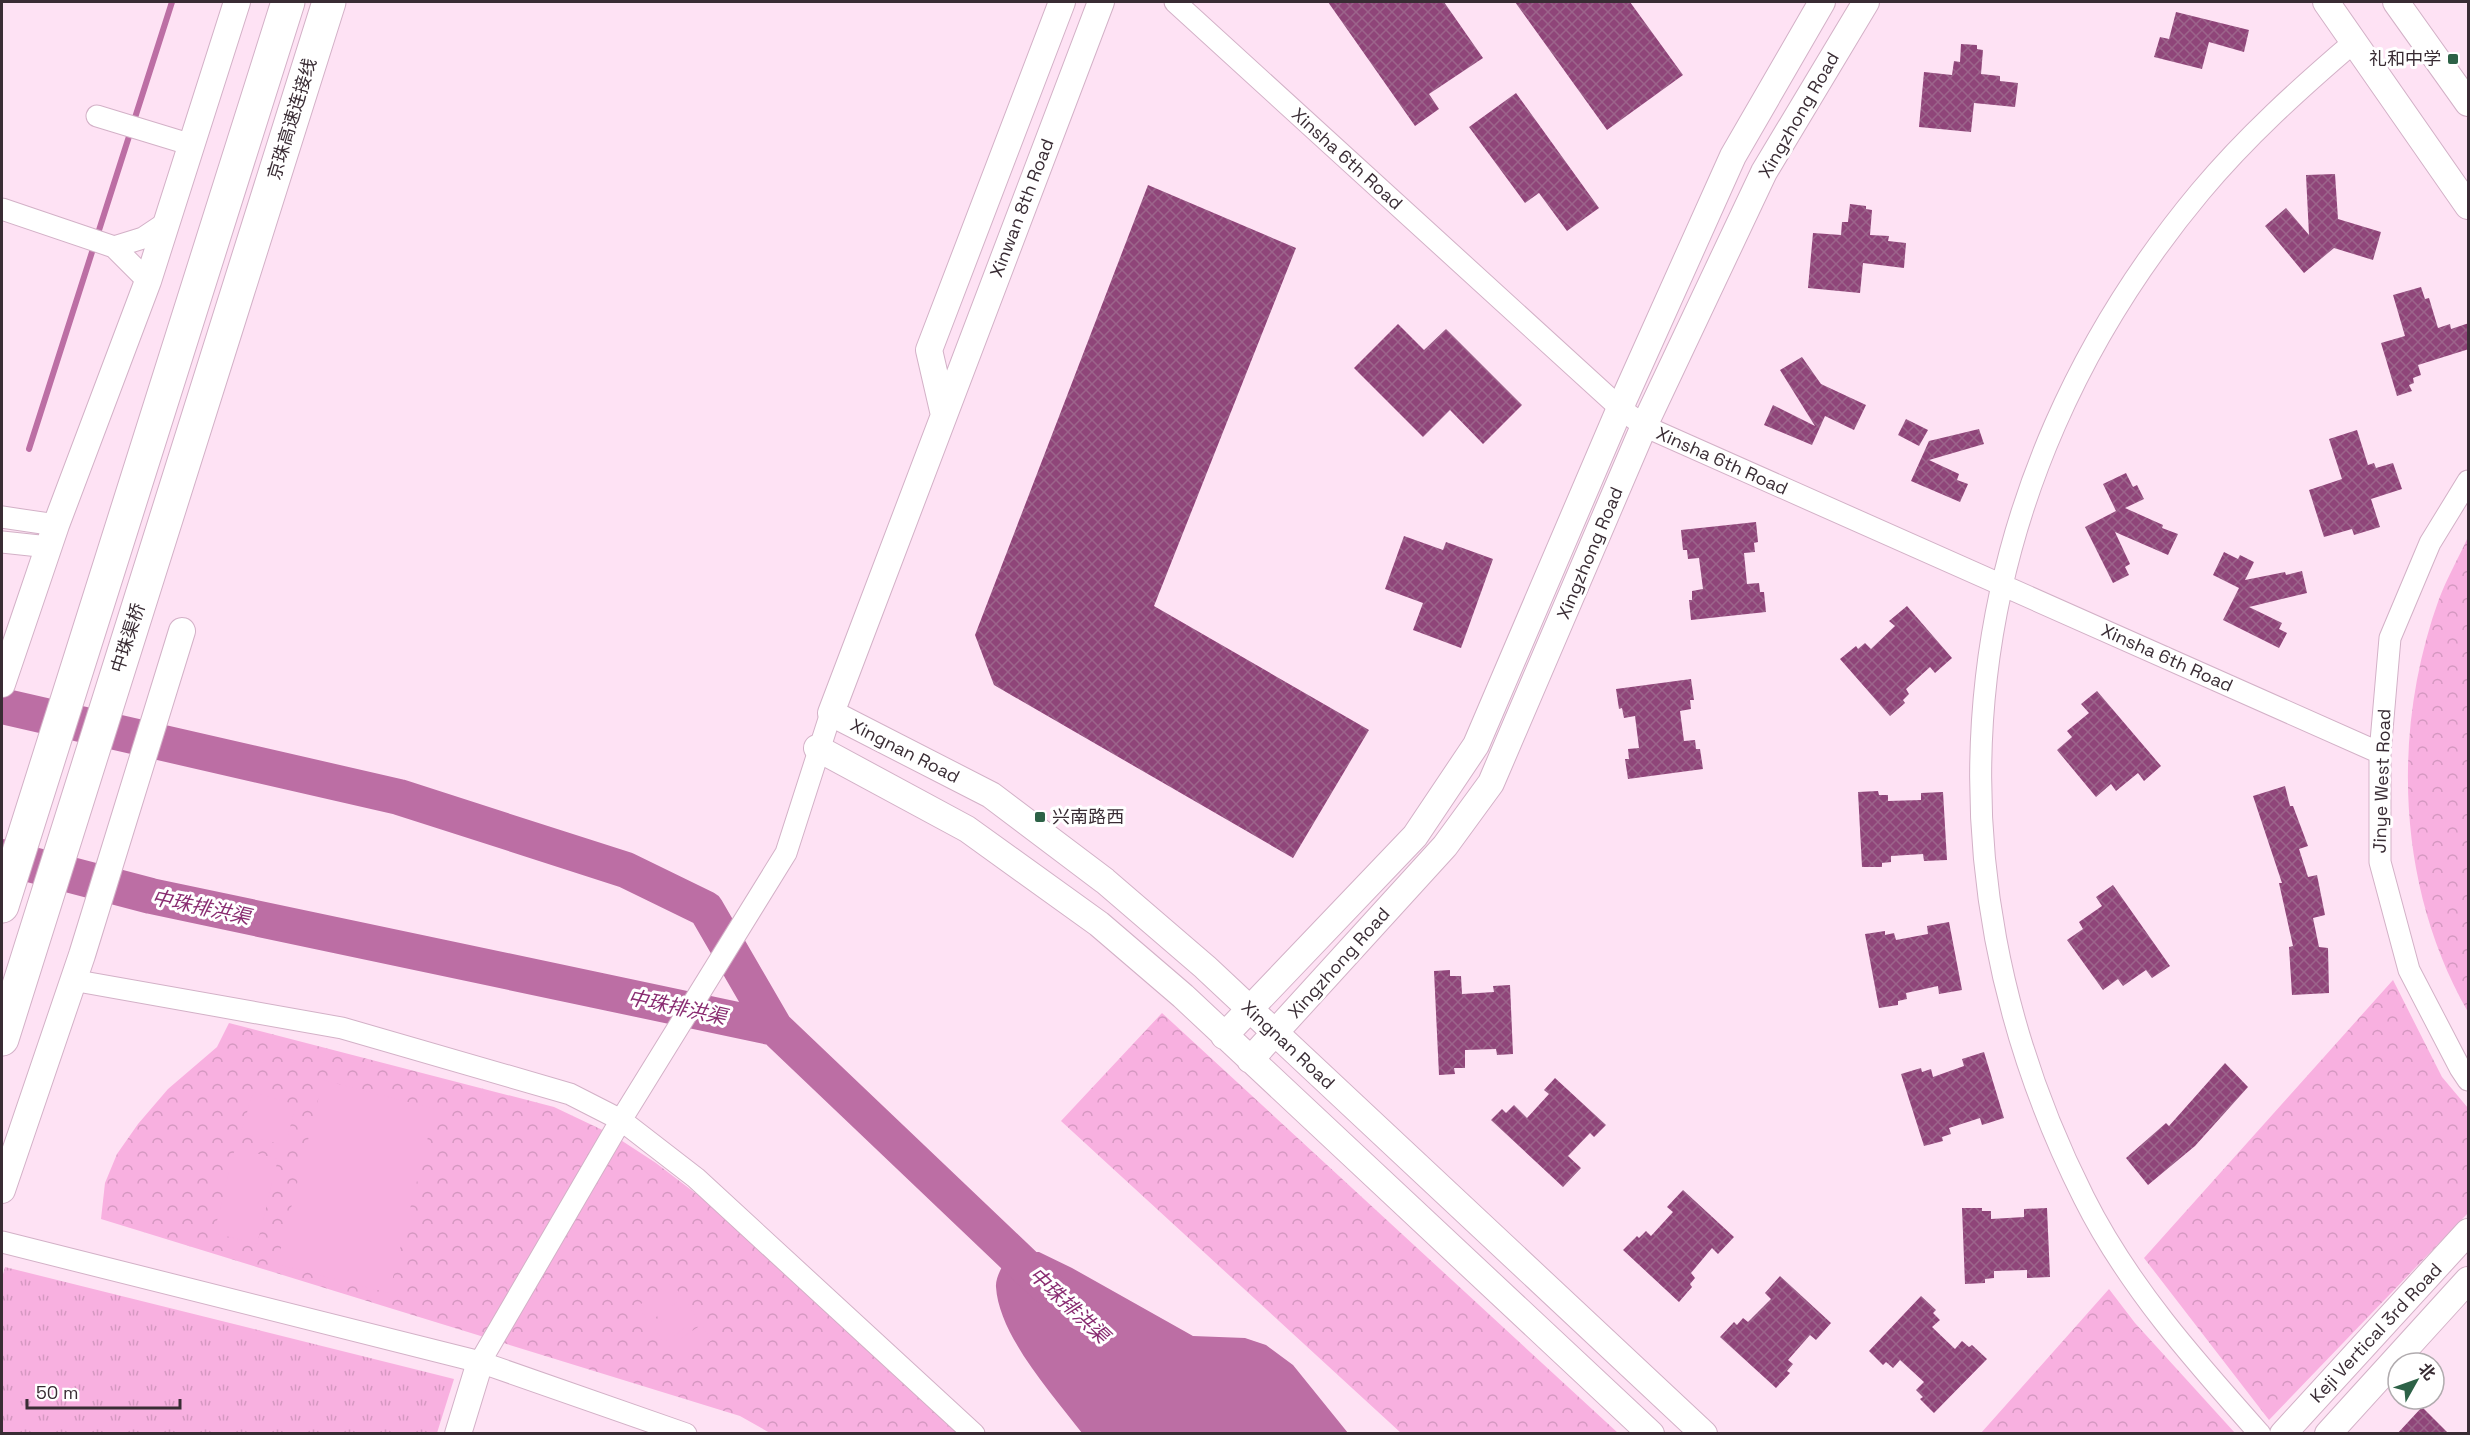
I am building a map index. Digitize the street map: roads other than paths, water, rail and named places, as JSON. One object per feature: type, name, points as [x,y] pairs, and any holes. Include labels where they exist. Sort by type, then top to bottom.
[{"type":"highway","points":[[2,906],[288,2]]},
{"type":"highway","name":"京珠高速连接线","points":[[255,236],[329,2]]},
{"type":"highway","name":"中珠渠桥","points":[[2,1039],[255,236]]},
{"type":"street","points":[[2,684],[52,536],[148,281],[237,2]]},
{"type":"street","name":"Xinwan 8th Road","points":[[944,415],[929,350],[1062,2]]},
{"type":"street","name":"Xinwan 8th Road","points":[[831,713],[1101,2]]},
{"type":"street","name":"Xinsha 6th Road","points":[[1174,2],[1620,408],[1644,426],[2379,753]]},
{"type":"street","name":"Xingzhong Road","points":[[1224,1036],[1415,836],[1476,745],[1620,408],[1733,156],[1822,2]]},
{"type":"street","name":"Xingzhong Road","points":[[1250,1060],[1445,846],[1491,783],[1644,426],[1764,172],[1866,2]]},
{"type":"street","points":[[2326,2],[2469,206]]},
{"type":"street","points":[[2396,2],[2469,104]]},
{"type":"street","points":[[2260,1434],[2142,1293],[2086,1201],[2041,1103],[2008,1001],[1987,896],[1980,788],[1985,681],[2002,585],[2023,508],[2058,420],[2085,363],[2140,273],[2170,230],[2233,154],[2296,92],[2354,42]]},
{"type":"street","points":[[97,116],[192,144]]},
{"type":"street","points":[[2,210],[114,247],[148,281]]},
{"type":"street","points":[[114,247],[143,238],[167,222]]},
{"type":"street","name":"Jinye West Road","points":[[2469,481],[2430,543],[2390,638],[2379,753],[2380,862],[2409,970],[2460,1068],[2469,1080]]},
{"type":"street","points":[[2,517],[52,536]]},
{"type":"street","points":[[2,542],[52,536]]},
{"type":"street","points":[[2,1190],[82,955],[182,631]]},
{"type":"street","points":[[458,1434],[480,1362],[621,1120],[786,853],[817,748],[831,713]]},
{"type":"street","name":"Xingnan Road","points":[[831,713],[991,795],[1114,888],[1160,927],[1275,1033],[1704,1434]]},
{"type":"street","name":"Xingnan Road","points":[[817,748],[967,829],[1012,859],[1141,958],[1651,1434]]},
{"type":"street","points":[[72,980],[342,1028],[570,1094],[621,1120],[696,1178],[974,1434]]},
{"type":"street","name":"Keji Vertical 3rd Road","points":[[2283,1434],[2469,1232]]},
{"type":"street","points":[[2,1242],[480,1362],[686,1434]]},
{"type":"street","name":"Keji Vertical 3rd Road","points":[[2328,1434],[2469,1280]]},
{"type":"water","points":[[1009,1252],[1039,1252],[1193,1336],[1245,1338],[1266,1345],[1293,1365],[1348,1433],[1082,1433],[1029,1364],[1017,1345],[999,1306],[996,1283]]},
{"type":"waterway","points":[[29,449],[172,2]]},
{"type":"waterway","points":[[2,706],[399,797],[626,870],[706,909],[775,1028]]},
{"type":"waterway","name":"中珠排洪渠","points":[[2,857],[151,896],[775,1028],[1046,1286]]},
{"type":"place","name":"礼和中学","points":[[2453,59]]},
{"type":"place","name":"兴南路西","points":[[1040,817]]}]
